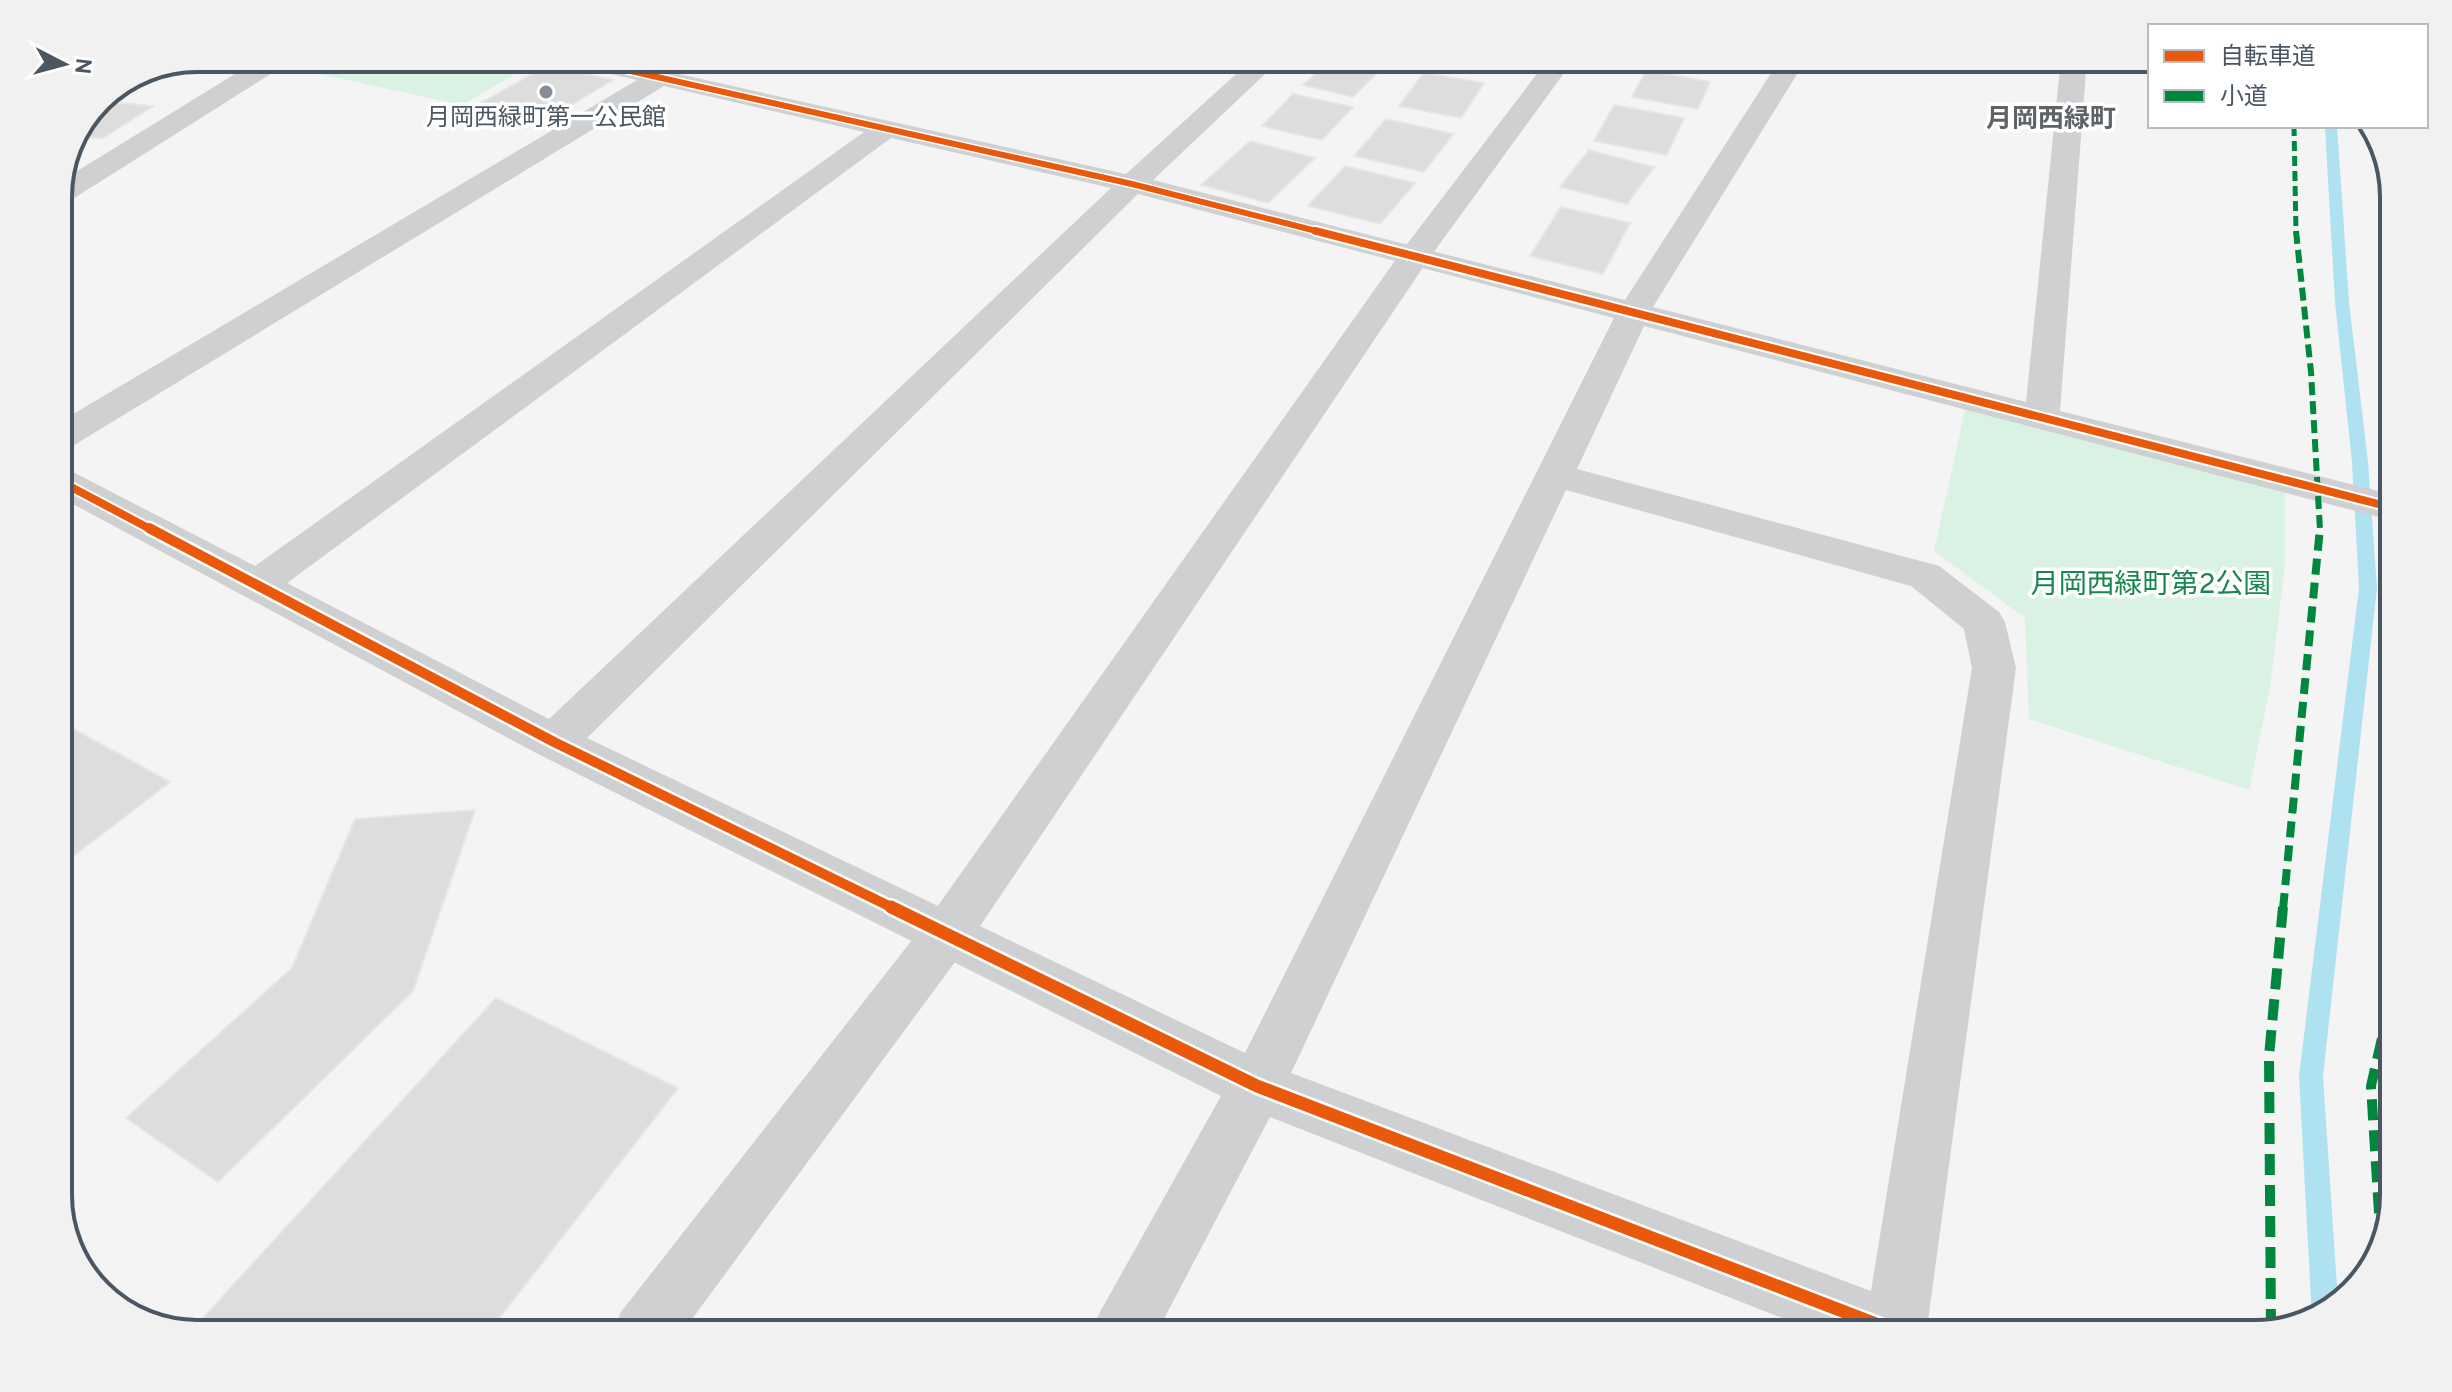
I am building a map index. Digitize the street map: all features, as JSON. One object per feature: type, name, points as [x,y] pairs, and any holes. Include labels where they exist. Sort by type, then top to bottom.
[{"type":"street","points":[[72,187],[257,72]]},
{"type":"street","points":[[634,72],[1132,184],[2380,504]]},
{"type":"street","points":[[554,742],[1132,184],[1254,72]]},
{"type":"street","points":[[654,1320],[948,932],[1415,255],[1552,72]]},
{"type":"street","points":[[1130,1320],[1257,1086],[1634,312],[1785,72]]},
{"type":"street","points":[[2042,417],[2073,72]]},
{"type":"street","points":[[72,431],[660,78]]},
{"type":"street","points":[[257,585],[886,129]]},
{"type":"street","points":[[1555,475],[1925,576],[1984,622],[1994,668],[1900,1320]]},
{"type":"street","points":[[72,492],[257,585],[554,742],[948,932],[1257,1086],[1864,1320]]},
{"type":"green space","points":[[311,72],[519,72],[462,105]]},
{"type":"green space","name":"月岡西緑町第2公園","points":[[1967,401],[2285,487],[2285,564],[2270,688],[2249,790],[2029,719],[2025,618],[1934,551]]},
{"type":"building","name":"月岡西緑町第一公民館","points":[[536,72],[578,72],[613,80],[544,121],[477,105]]},
{"type":"building","points":[[1317,72],[1378,72],[1353,97],[1303,85]]},
{"type":"building","points":[[1645,72],[1710,82],[1698,109],[1632,97]]},
{"type":"building","points":[[1424,73],[1484,83],[1461,118],[1399,106]]},
{"type":"building","points":[[1293,94],[1353,107],[1322,140],[1262,126]]},
{"type":"building","points":[[116,103],[153,106],[103,138],[88,137]]},
{"type":"building","points":[[1614,105],[1684,118],[1667,155],[1594,141]]},
{"type":"building","points":[[1386,119],[1453,134],[1424,172],[1354,156]]},
{"type":"building","points":[[1250,141],[1315,158],[1268,203],[1201,185]]},
{"type":"building","points":[[1589,150],[1654,167],[1627,204],[1560,187]]},
{"type":"building","points":[[1345,166],[1415,183],[1380,224],[1308,206]]},
{"type":"building","points":[[1561,207],[1630,223],[1603,274],[1530,256]]},
{"type":"building","points":[[72,728],[170,782],[72,857]]},
{"type":"building","points":[[475,810],[413,991],[218,1182],[126,1118],[292,968],[355,819]]},
{"type":"building","points":[[496,998],[678,1088],[498,1320],[201,1320]]},
{"type":"waterway","points":[[2324,1299],[2311,1076],[2368,588],[2360,462],[2342,302],[2331,128]]},
{"type":"marked path","points":[[2271,1319],[2269,1056],[2321,515],[2311,372],[2296,244],[2294,128]]},
{"type":"marked path","points":[[2379,1211],[2371,1086],[2380,1047]]},
{"type":"cycle path","points":[[635,72],[1132,184],[2380,504]]},
{"type":"cycle path","points":[[72,487],[554,742],[1257,1086],[1866,1320]]},
{"type":"place","name":"月岡西緑町第一公民館","points":[[546,92]]},
{"type":"district","name":"月岡西緑町","points":[[2051,120]]}]
